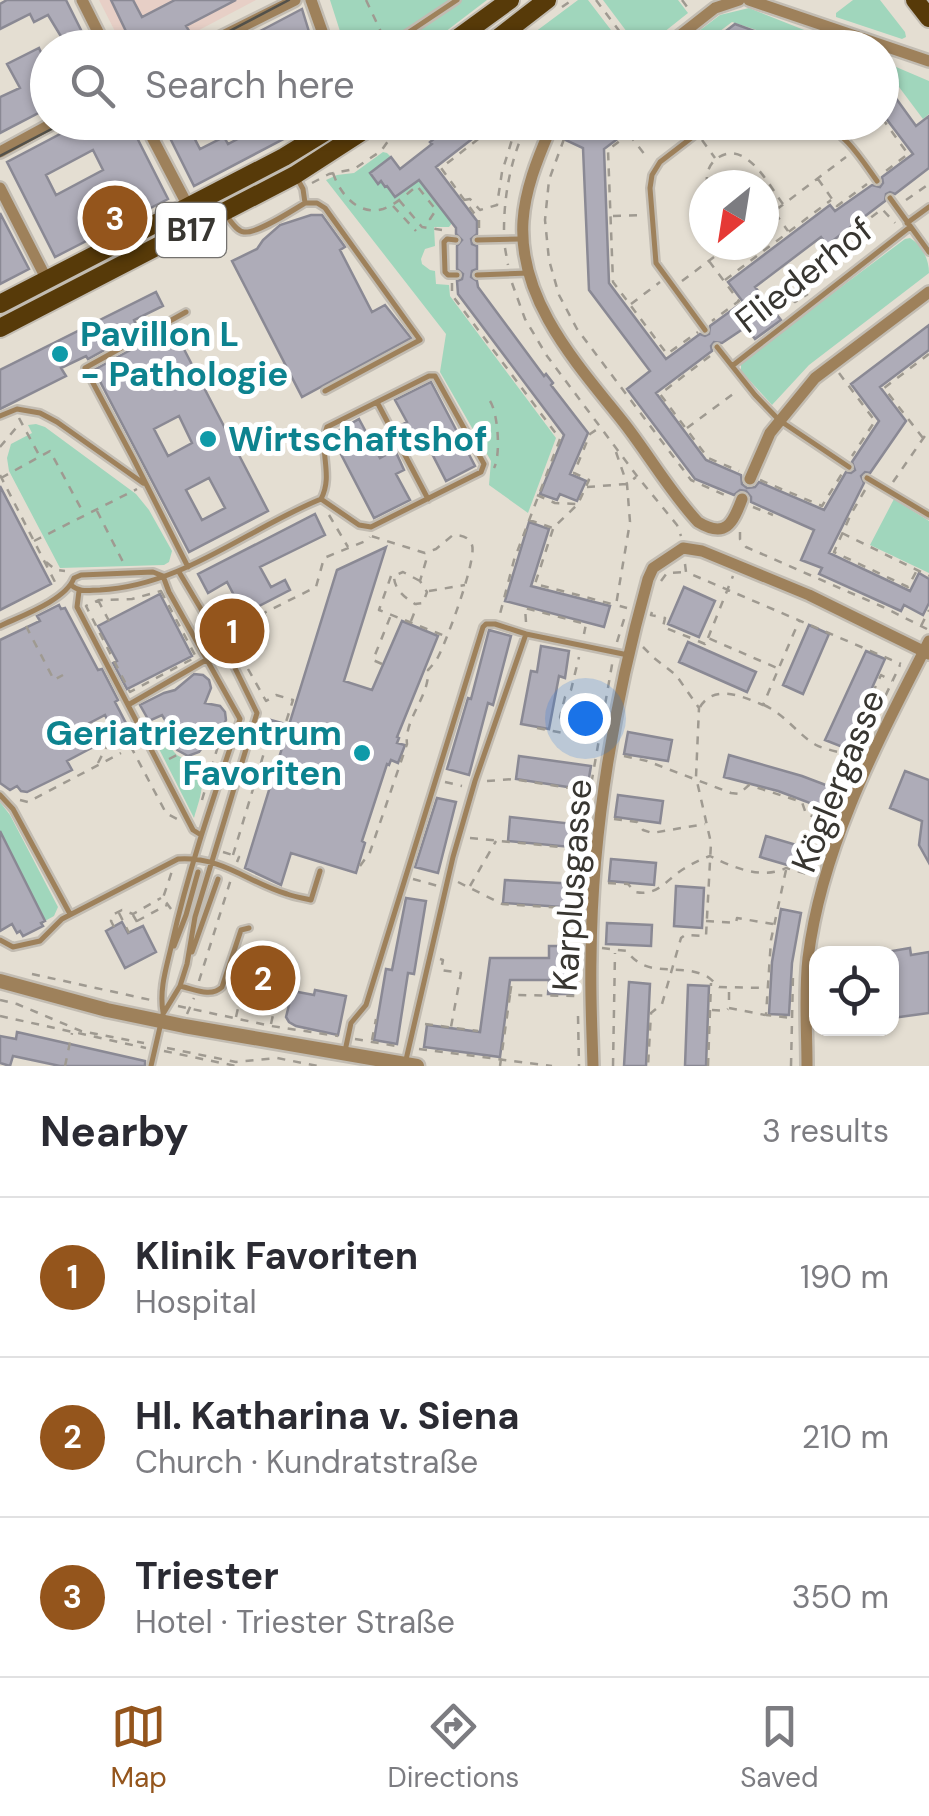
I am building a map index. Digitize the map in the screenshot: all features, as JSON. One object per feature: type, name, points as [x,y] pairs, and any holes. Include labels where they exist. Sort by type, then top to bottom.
[{"type":"main road","points":[[469,30],[510,0]]},
{"type":"main road","points":[[508,30],[547,0]]},
{"type":"main road","points":[[917,0],[929,18]]},
{"type":"main road","name":"B17","points":[[0,304],[312,140]]},
{"type":"main road","name":"B17","points":[[0,328],[295,175],[349,140]]},
{"type":"street","points":[[82,0],[97,30]]},
{"type":"street","points":[[235,30],[295,0]]},
{"type":"street","points":[[311,0],[322,30]]},
{"type":"street","points":[[687,30],[715,8],[739,0]]},
{"type":"street","points":[[748,0],[837,30]]},
{"type":"street","points":[[899,51],[929,61]]},
{"type":"street","points":[[0,152],[30,136]]},
{"type":"street","points":[[153,140],[188,206]]},
{"type":"street","points":[[546,140],[528,189],[523,220],[530,273],[546,318],[694,517],[710,528],[726,527],[745,501]]},
{"type":"street","points":[[0,188],[47,280]]},
{"type":"street","points":[[757,481],[770,433],[815,378],[929,292]]},
{"type":"street","name":"Karplusgasse","points":[[592,1066],[591,946],[601,817],[629,655],[654,568],[683,548],[702,551],[927,649]]},
{"type":"street","name":"Köglergasse","points":[[807,1066],[808,959],[816,910],[842,827],[866,768],[927,649]]},
{"type":"street","points":[[0,981],[184,1026],[411,1065]]},
{"type":"lane","points":[[409,30],[457,0]]},
{"type":"lane","points":[[689,140],[660,162],[650,181],[654,253],[660,270],[704,329]]},
{"type":"lane","points":[[848,142],[877,181]]},
{"type":"lane","points":[[295,175],[306,204]]},
{"type":"lane","points":[[890,198],[929,252]]},
{"type":"lane","points":[[224,213],[239,231],[248,232],[306,204],[316,203],[324,208],[420,340],[325,390]]},
{"type":"lane","name":"Fliederhof","points":[[732,366],[929,206]]},
{"type":"lane","points":[[454,239],[444,242],[445,272],[455,275]]},
{"type":"lane","points":[[477,240],[524,240]]},
{"type":"lane","points":[[477,275],[530,273]]},
{"type":"lane","points":[[186,312],[85,368],[188,567]]},
{"type":"lane","points":[[718,348],[780,420],[849,466]]},
{"type":"lane","points":[[71,585],[79,591],[127,588],[179,572],[321,499],[328,478],[325,430],[435,376],[484,468],[371,528],[359,525],[321,499]]},
{"type":"lane","points":[[377,402],[428,499]]},
{"type":"lane","points":[[0,416],[17,409],[40,413],[145,485]]},
{"type":"lane","points":[[869,479],[929,515]]},
{"type":"lane","points":[[0,626],[58,596],[81,574],[153,572],[163,576],[240,719],[194,858],[160,994],[163,1018]]},
{"type":"lane","points":[[179,572],[258,713],[194,918],[187,964]]},
{"type":"lane","points":[[79,591],[78,606],[195,833],[201,835]]},
{"type":"lane","points":[[344,1054],[351,1023],[366,1005],[481,630],[486,624],[495,624],[629,655]]},
{"type":"lane","points":[[411,1065],[408,1048],[445,888],[472,789],[526,634]]},
{"type":"lane","points":[[128,705],[224,649]]},
{"type":"lane","points":[[1,796],[13,809],[70,914]]},
{"type":"lane","points":[[0,940],[13,947],[40,940],[70,914],[178,859],[194,858],[234,869],[284,894],[312,900],[320,871]]},
{"type":"lane","points":[[167,965],[198,872]]},
{"type":"lane","points":[[151,1066],[163,1018],[180,986],[218,879]]},
{"type":"lane","points":[[180,986],[212,994],[222,988],[241,930],[249,928]]},
{"type":"path","points":[[366,0],[380,30]]},
{"type":"path","points":[[596,0],[618,30]]},
{"type":"path","points":[[476,215],[441,168],[477,140]]},
{"type":"path","points":[[464,200],[472,200],[480,210],[497,205],[512,140]]},
{"type":"path","points":[[564,140],[549,180],[545,220],[549,260],[559,296],[577,329],[691,480],[773,515]]},
{"type":"path","points":[[621,140],[608,150],[613,282],[668,354],[739,301],[709,261],[673,288]]},
{"type":"path","points":[[634,140],[643,152]]},
{"type":"path","points":[[702,140],[716,159]]},
{"type":"path","points":[[886,171],[908,154],[898,140]]},
{"type":"path","points":[[779,208],[854,150]]},
{"type":"path","points":[[708,170],[716,159],[732,154],[745,157],[784,204]]},
{"type":"path","points":[[334,174],[343,194],[371,210],[392,205],[418,186],[436,210],[430,220],[431,230]]},
{"type":"path","points":[[818,178],[837,206],[866,185]]},
{"type":"path","points":[[897,207],[929,184]]},
{"type":"path","points":[[779,238],[832,199]]},
{"type":"path","points":[[398,200],[422,226],[452,230],[454,239]]},
{"type":"path","points":[[392,205],[416,230]]},
{"type":"path","points":[[786,308],[774,292],[882,209],[891,221]]},
{"type":"path","points":[[610,216],[635,215]]},
{"type":"path","points":[[779,219],[789,232]]},
{"type":"path","points":[[828,250],[846,277]]},
{"type":"path","points":[[724,281],[749,260]]},
{"type":"path","points":[[455,275],[452,295],[560,439],[528,520],[495,624]]},
{"type":"path","points":[[796,275],[815,301]]},
{"type":"path","points":[[630,305],[651,289]]},
{"type":"path","points":[[778,289],[795,302],[809,293]]},
{"type":"path","points":[[715,461],[708,458],[660,394],[718,348]]},
{"type":"path","points":[[922,438],[884,388],[929,354]]},
{"type":"path","points":[[832,380],[839,374]]},
{"type":"path","points":[[686,429],[746,384]]},
{"type":"path","points":[[484,468],[492,471],[499,459],[496,417],[490,400]]},
{"type":"path","points":[[17,409],[40,456]]},
{"type":"path","points":[[0,448],[21,422]]},
{"type":"path","points":[[600,427],[590,434],[574,474],[589,480],[586,488],[578,504],[553,528],[534,584],[651,614],[655,599]]},
{"type":"path","points":[[887,490],[929,430]]},
{"type":"path","points":[[614,446],[628,484],[630,522],[616,605]]},
{"type":"path","points":[[71,585],[58,586],[1,476],[50,451],[85,516]]},
{"type":"path","points":[[586,488],[628,484],[637,476]]},
{"type":"path","points":[[869,479],[834,552],[908,587],[917,570]]},
{"type":"path","points":[[687,489],[691,480]]},
{"type":"path","points":[[34,541],[145,485]]},
{"type":"path","points":[[537,495],[558,504],[578,504]]},
{"type":"path","points":[[328,504],[325,509],[348,548]]},
{"type":"path","points":[[97,509],[126,568]]},
{"type":"path","points":[[528,520],[553,528]]},
{"type":"path","points":[[739,532],[746,548],[929,630]]},
{"type":"path","points":[[842,533],[929,576]]},
{"type":"path","points":[[237,654],[258,643],[264,614],[316,588],[324,558],[370,536],[420,552],[429,552],[452,535],[468,539],[472,552],[464,585],[435,664],[428,670],[428,680],[407,732],[407,744],[370,852],[360,866]]},
{"type":"path","points":[[420,581],[429,552]]},
{"type":"path","points":[[44,560],[56,570],[66,571]]},
{"type":"path","points":[[428,592],[420,581],[403,572],[389,578],[379,610],[446,636]]},
{"type":"path","points":[[659,583],[667,574],[686,572]]},
{"type":"path","points":[[394,576],[401,594],[418,604]]},
{"type":"path","points":[[428,592],[464,585]]},
{"type":"path","points":[[698,641],[705,644],[728,589]]},
{"type":"path","points":[[94,590],[109,620]]},
{"type":"path","points":[[160,591],[196,657],[130,692],[86,606],[99,600],[132,600],[160,591]]},
{"type":"path","points":[[411,621],[428,592]]},
{"type":"path","points":[[526,634],[525,608],[586,624],[571,690],[565,696],[560,718],[568,734]]},
{"type":"path","points":[[921,626],[929,610]]},
{"type":"path","points":[[382,664],[373,660],[392,614]]},
{"type":"path","points":[[546,638],[551,615]]},
{"type":"path","points":[[654,615],[665,618],[662,627],[691,638]]},
{"type":"path","points":[[21,616],[54,680],[63,675]]},
{"type":"path","points":[[762,705],[800,620]]},
{"type":"path","points":[[240,623],[246,633],[263,627]]},
{"type":"path","points":[[708,638],[778,668]]},
{"type":"path","points":[[643,648],[676,675],[700,708]]},
{"type":"path","points":[[248,668],[266,700],[276,695],[293,700],[283,724]]},
{"type":"path","points":[[845,753],[880,675],[892,681]]},
{"type":"path","points":[[648,1066],[651,1013],[662,1004],[681,938],[706,936],[711,843],[695,771],[700,708],[706,698],[736,695],[762,705],[776,711],[818,746],[856,758]]},
{"type":"path","points":[[151,736],[166,728]]},
{"type":"path","points":[[537,728],[568,734],[739,794],[749,785],[772,791],[802,802],[806,814],[842,827]]},
{"type":"path","points":[[99,764],[114,732]]},
{"type":"path","points":[[123,732],[166,813],[178,820]]},
{"type":"path","points":[[200,808],[218,746],[228,740]]},
{"type":"path","points":[[233,855],[266,743]]},
{"type":"path","points":[[253,748],[264,751]]},
{"type":"path","points":[[1,796],[28,802],[121,752]]},
{"type":"path","points":[[159,764],[179,754]]},
{"type":"path","points":[[435,779],[472,789]]},
{"type":"path","points":[[475,781],[513,779],[604,794]]},
{"type":"path","points":[[178,800],[204,794]]},
{"type":"path","points":[[601,817],[637,822],[652,833],[706,824]]},
{"type":"path","points":[[459,836],[598,850]]},
{"type":"path","points":[[470,888],[497,840]]},
{"type":"path","points":[[222,852],[239,857],[237,863]]},
{"type":"path","points":[[710,856],[740,870],[778,872],[786,868],[826,879]]},
{"type":"path","points":[[606,883],[628,884],[635,892],[650,892],[710,856]]},
{"type":"path","points":[[766,1016],[774,924],[786,868]]},
{"type":"path","points":[[165,1052],[179,1050],[188,1008],[231,876]]},
{"type":"path","points":[[405,876],[445,888]]},
{"type":"path","points":[[448,877],[502,904],[593,910]]},
{"type":"path","points":[[133,914],[162,898]]},
{"type":"path","points":[[137,922],[168,904]]},
{"type":"path","points":[[114,927],[112,915],[122,910],[133,914],[140,927]]},
{"type":"path","points":[[118,912],[129,932]]},
{"type":"path","points":[[706,922],[736,923],[737,918],[774,924]]},
{"type":"path","points":[[591,946],[627,951],[644,967],[707,976],[719,987],[767,988]]},
{"type":"path","points":[[612,1066],[615,950]]},
{"type":"path","points":[[429,957],[444,960],[442,970],[461,974],[451,1027]]},
{"type":"path","points":[[18,972],[162,1002]]},
{"type":"path","points":[[708,1066],[712,980]]},
{"type":"path","points":[[500,1066],[512,982]]},
{"type":"path","points":[[729,1008],[730,989]]},
{"type":"path","points":[[236,1018],[242,990]]},
{"type":"path","points":[[510,995],[591,996]]},
{"type":"path","points":[[271,1026],[277,997]]},
{"type":"path","points":[[170,1004],[271,1026],[552,1066]]},
{"type":"path","points":[[274,1007],[288,1008]]},
{"type":"path","points":[[710,1010],[729,1008],[791,1018]]},
{"type":"path","points":[[0,1016],[236,1066]]},
{"type":"path","points":[[372,1042],[376,1019]]},
{"type":"path","points":[[414,1022],[478,1030]]},
{"type":"path","points":[[65,1066],[73,1032]]},
{"type":"shaded area","points":[[99,0],[256,0],[199,30],[114,30]]},
{"type":"green space","points":[[330,0],[487,0],[448,30],[340,30]]},
{"type":"green space","points":[[578,0],[588,0],[611,30],[538,30]]},
{"type":"green space","points":[[603,0],[678,0],[688,13],[667,30],[626,30]]},
{"type":"green space","points":[[853,0],[880,0],[906,37],[899,38],[899,30],[875,30],[836,17]]},
{"type":"green space","points":[[749,8],[804,30],[756,30],[732,22],[721,30],[700,30],[720,15]]},
{"type":"green space","points":[[899,68],[929,81],[929,114],[923,119],[899,87]]},
{"type":"green space","points":[[383,152],[391,157],[370,173],[377,183],[381,181],[395,197],[419,180],[452,223],[449,227],[434,227],[435,246],[425,249],[422,264],[435,271],[436,284],[449,285],[450,296],[556,438],[528,513],[489,485],[491,461],[440,372],[446,334],[326,180],[354,173]]},
{"type":"green space","points":[[910,238],[924,253],[929,273],[809,365],[772,405],[741,371],[741,362]]},
{"type":"green space","points":[[36,424],[136,494],[172,551],[169,562],[60,568],[9,471],[11,444],[32,433],[28,425]]},
{"type":"green space","points":[[894,499],[929,521],[929,573],[870,545]]},
{"type":"green space","points":[[162,735],[175,753],[192,762],[201,774],[202,788],[194,818],[155,741]]},
{"type":"green space","points":[[0,802],[58,907],[54,916],[45,921],[0,831]]},
{"type":"building","points":[[7,0],[66,0],[81,30],[57,30],[48,15],[34,22],[30,14],[0,29],[0,4]]},
{"type":"building","points":[[111,0],[133,0],[142,17],[175,0],[236,0],[186,26],[188,30],[125,30]]},
{"type":"building","points":[[302,9],[308,30],[262,30]]},
{"type":"building","points":[[735,24],[752,30],[727,30]]},
{"type":"building","points":[[30,52],[30,117],[0,133],[0,97],[20,88],[7,64]]},
{"type":"building","points":[[899,102],[916,126],[929,116],[929,168],[895,194],[886,194],[885,201],[827,245],[821,237],[755,287],[781,320],[755,339],[746,327],[722,343],[714,342],[712,351],[656,393],[706,460],[741,475],[747,488],[759,482],[824,510],[846,472],[855,470],[852,462],[879,421],[851,384],[929,325],[929,350],[880,387],[906,421],[870,473],[861,476],[864,483],[829,553],[910,591],[919,573],[929,579],[929,603],[923,615],[904,605],[901,611],[819,574],[822,568],[801,560],[814,530],[751,502],[746,491],[734,495],[695,479],[627,389],[650,371],[589,290],[583,148],[566,140],[616,140],[604,149],[609,283],[666,359],[700,334],[709,334],[710,326],[743,302],[728,282],[757,260],[779,260],[779,244],[830,205],[835,211],[872,185],[880,187],[882,177],[913,154],[899,135]]},
{"type":"building","points":[[49,140],[138,140],[168,199],[55,257],[7,162]],"holes":[[[93,150],[103,170],[56,195],[46,175]]]},
{"type":"building","points":[[171,140],[195,140],[200,149],[218,140],[228,144],[236,140],[282,140],[194,186]]},
{"type":"building","points":[[471,140],[436,167],[477,221],[477,234],[471,239],[477,246],[477,269],[471,277],[588,433],[570,474],[586,481],[577,501],[560,494],[557,500],[540,494],[564,435],[458,294],[457,281],[463,274],[457,269],[457,246],[462,240],[456,228],[419,180],[395,197],[370,173],[391,157],[400,169],[430,142]]},
{"type":"building","points":[[0,213],[29,269],[0,284]]},
{"type":"building","points":[[322,215],[345,247],[340,250],[372,312],[385,305],[411,338],[302,397],[232,261],[257,249],[280,225]]},
{"type":"building","name":"Pavillon L - Pathologie","points":[[156,292],[163,306],[134,320],[139,331],[88,359],[86,356],[61,368],[66,376],[0,409],[0,370]]},
{"type":"building","name":"Wirtschaftshof","points":[[174,330],[268,511],[189,552],[94,370],[145,342],[146,345]],"holes":[[[179,416],[192,443],[168,456],[154,429]],[[209,478],[225,508],[202,520],[186,490]]]},
{"type":"building","points":[[431,382],[475,466],[446,481],[428,446],[411,454],[399,426],[407,422],[395,400]]},
{"type":"building","points":[[359,419],[380,458],[395,450],[404,470],[396,474],[410,500],[374,518],[331,435]]},
{"type":"building","points":[[0,486],[51,584],[0,610]]},
{"type":"building","points":[[315,514],[325,535],[260,567],[271,587],[285,580],[290,590],[224,624],[218,613],[238,603],[227,582],[208,593],[198,574]]},
{"type":"building","points":[[529,522],[549,529],[531,586],[610,606],[604,627],[505,601]]},
{"type":"building","points":[[386,547],[344,681],[372,690],[402,621],[438,636],[397,737],[397,743],[405,745],[398,763],[391,760],[387,764],[356,873],[291,853],[281,885],[245,868],[282,748],[264,743],[271,720],[289,725],[337,570]]},
{"type":"building","points":[[684,587],[715,601],[699,637],[668,624]]},
{"type":"building","points":[[160,594],[192,656],[127,689],[98,626]]},
{"type":"building","points":[[59,605],[65,608],[98,670],[102,669],[129,729],[115,736],[105,715],[84,726],[95,746],[67,761],[72,770],[27,792],[17,786],[10,790],[0,783],[0,640],[40,621],[37,616]]},
{"type":"building","points":[[809,625],[829,634],[803,694],[783,685]]},
{"type":"building","points":[[489,630],[511,636],[469,775],[447,769]]},
{"type":"building","points":[[688,642],[756,672],[747,692],[679,662]]},
{"type":"building","points":[[541,646],[569,651],[565,678],[559,676],[549,729],[521,724],[531,671],[537,672]]},
{"type":"building","points":[[866,651],[885,659],[845,748],[825,740]]},
{"type":"building","points":[[194,674],[209,680],[211,688],[205,703],[220,706],[226,720],[214,730],[200,727],[202,748],[188,756],[177,750],[162,715],[149,721],[140,705],[175,690]]},
{"type":"building","points":[[628,732],[672,740],[668,761],[624,754]]},
{"type":"building","points":[[729,755],[839,790],[831,811],[778,791],[724,777]]},
{"type":"building","points":[[519,756],[591,766],[587,790],[516,779]]},
{"type":"building","points":[[905,771],[929,780],[929,863],[919,845],[922,821],[890,808]]},
{"type":"building","points":[[618,795],[663,801],[660,823],[615,817]]},
{"type":"building","points":[[437,798],[456,802],[438,873],[415,867]]},
{"type":"building","points":[[510,817],[583,825],[581,848],[508,841]]},
{"type":"building","points":[[0,831],[45,921],[43,926],[23,936],[12,924],[0,931]]},
{"type":"building","points":[[766,836],[817,851],[811,872],[760,857]]},
{"type":"building","points":[[611,859],[656,863],[654,885],[609,881]]},
{"type":"building","points":[[505,880],[578,884],[577,908],[503,903]]},
{"type":"building","points":[[676,886],[704,888],[702,928],[674,926]]},
{"type":"building","points":[[406,898],[426,901],[414,974],[408,973],[397,1044],[374,1040],[386,969],[392,970]]},
{"type":"building","points":[[781,909],[801,913],[792,963],[789,1015],[769,1014]]},
{"type":"building","points":[[122,922],[128,933],[143,926],[156,952],[125,968],[106,931]]},
{"type":"building","points":[[607,923],[652,925],[651,946],[606,944]]},
{"type":"building","points":[[549,946],[573,946],[573,994],[548,994],[549,980],[510,980],[500,1057],[424,1047],[427,1025],[480,1032],[490,958],[549,958]]},
{"type":"building","points":[[910,948],[911,955],[929,952],[929,1013],[899,1017],[899,950]]},
{"type":"building","points":[[252,954],[282,961],[281,966],[286,967],[282,989],[346,996],[338,1035],[289,1022],[289,1005],[244,995],[245,990],[239,989],[246,958],[251,959]]},
{"type":"building","points":[[629,982],[650,984],[646,1066],[624,1066]]},
{"type":"building","points":[[688,985],[709,986],[706,1066],[685,1066]]},
{"type":"building","points":[[17,1032],[145,1061],[145,1066],[60,1066],[13,1056],[10,1066],[0,1063],[0,1036],[16,1039]]},
{"type":"tram line","points":[[232,30],[289,0]]},
{"type":"tram line","points":[[0,156],[31,140]]},
{"type":"place","name":"Triester","points":[[115,218]]},
{"type":"place","name":"Pavillon L - Pathologie","points":[[60,354]]},
{"type":"place","name":"Wirtschaftshof","points":[[208,439]]},
{"type":"place","name":"Klinik Favoriten","points":[[232,631]]},
{"type":"place","name":"Geriatriezentrum Favoriten","points":[[362,753]]},
{"type":"place","name":"Hl. Katharina v. Siena","points":[[263,978]]}]
